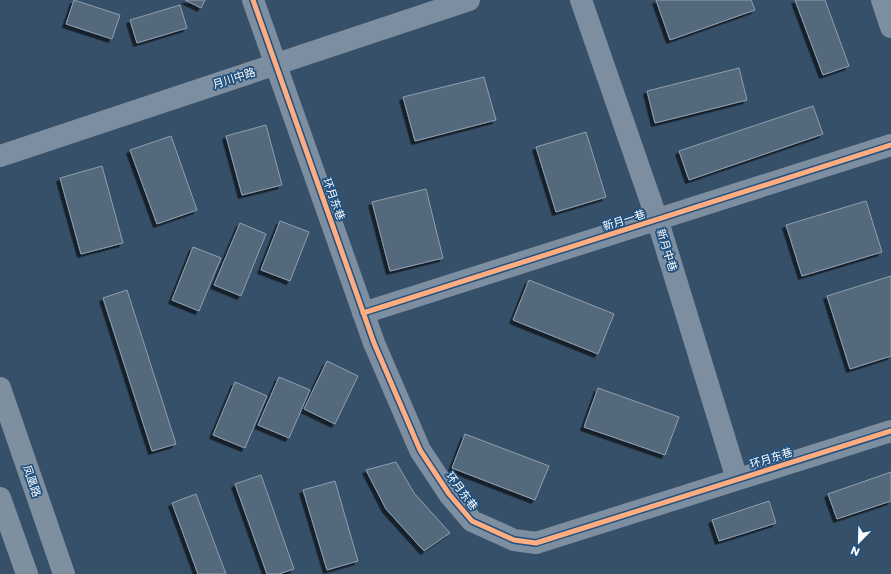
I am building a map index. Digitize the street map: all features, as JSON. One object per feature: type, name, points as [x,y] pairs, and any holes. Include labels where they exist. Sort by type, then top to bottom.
[{"type":"highway","name":"凤凰路","points":[[0,388],[64,574]]},
{"type":"highway","points":[[0,498],[27,574]]},
{"type":"street","name":"环月东巷","points":[[253,0],[374,343],[420,450],[450,494],[472,521],[486,529],[514,540],[536,543],[891,431]]},
{"type":"street","name":"月川中路","points":[[0,156],[469,0]]},
{"type":"street","name":"新月中巷","points":[[581,0],[657,220],[737,479]]},
{"type":"street","points":[[882,0],[891,27]]},
{"type":"street","name":"新月一巷","points":[[363,313],[891,145]]},
{"type":"building","points":[[74,0],[120,15],[112,39],[66,24]]},
{"type":"building","points":[[185,0],[205,0],[201,8]]},
{"type":"building","points":[[656,0],[751,0],[755,10],[670,40]]},
{"type":"building","points":[[795,0],[825,0],[849,66],[823,75]]},
{"type":"building","points":[[180,5],[187,28],[137,43],[130,20]]},
{"type":"building","points":[[739,68],[747,100],[655,123],[647,91]]},
{"type":"building","points":[[484,77],[496,120],[415,141],[403,97]]},
{"type":"building","points":[[813,106],[823,134],[689,180],[679,151]]},
{"type":"building","points":[[266,125],[282,185],[242,195],[226,136]]},
{"type":"building","points":[[586,132],[606,197],[556,212],[536,147]]},
{"type":"building","points":[[171,136],[197,210],[157,224],[130,150]]},
{"type":"building","points":[[102,166],[123,243],[81,254],[60,178]]},
{"type":"building","points":[[426,189],[443,258],[390,271],[372,202]]},
{"type":"building","points":[[866,201],[882,252],[802,276],[786,225]]},
{"type":"building","points":[[280,221],[309,232],[290,281],[261,270]]},
{"type":"building","points":[[240,223],[266,234],[241,296],[214,285]]},
{"type":"building","points":[[193,247],[221,258],[199,311],[172,300]]},
{"type":"building","points":[[891,276],[891,356],[850,369],[827,296]]},
{"type":"building","points":[[529,280],[614,314],[598,354],[513,320]]},
{"type":"building","points":[[127,290],[176,444],[152,451],[103,298]]},
{"type":"building","points":[[327,361],[358,376],[335,424],[304,409]]},
{"type":"building","points":[[279,377],[310,390],[289,438],[258,425]]},
{"type":"building","points":[[235,382],[267,396],[245,448],[213,435]]},
{"type":"building","points":[[598,388],[679,417],[665,455],[584,427]]},
{"type":"building","points":[[465,434],[549,466],[535,500],[452,468]]},
{"type":"building","points":[[396,462],[414,493],[450,533],[424,551],[386,509],[366,470]]},
{"type":"building","points":[[891,472],[891,501],[837,519],[828,494]]},
{"type":"building","points":[[261,475],[294,569],[279,574],[267,574],[235,484]]},
{"type":"building","points":[[335,481],[358,561],[327,570],[303,490]]},
{"type":"building","points":[[196,494],[226,574],[198,574],[172,503]]},
{"type":"building","points":[[769,501],[776,523],[719,541],[712,520]]},
{"type":"cycle path","points":[[253,0],[374,343],[420,450],[449,494],[472,521],[514,540],[536,543],[891,431]]},
{"type":"cycle path","points":[[363,313],[891,145]]}]
